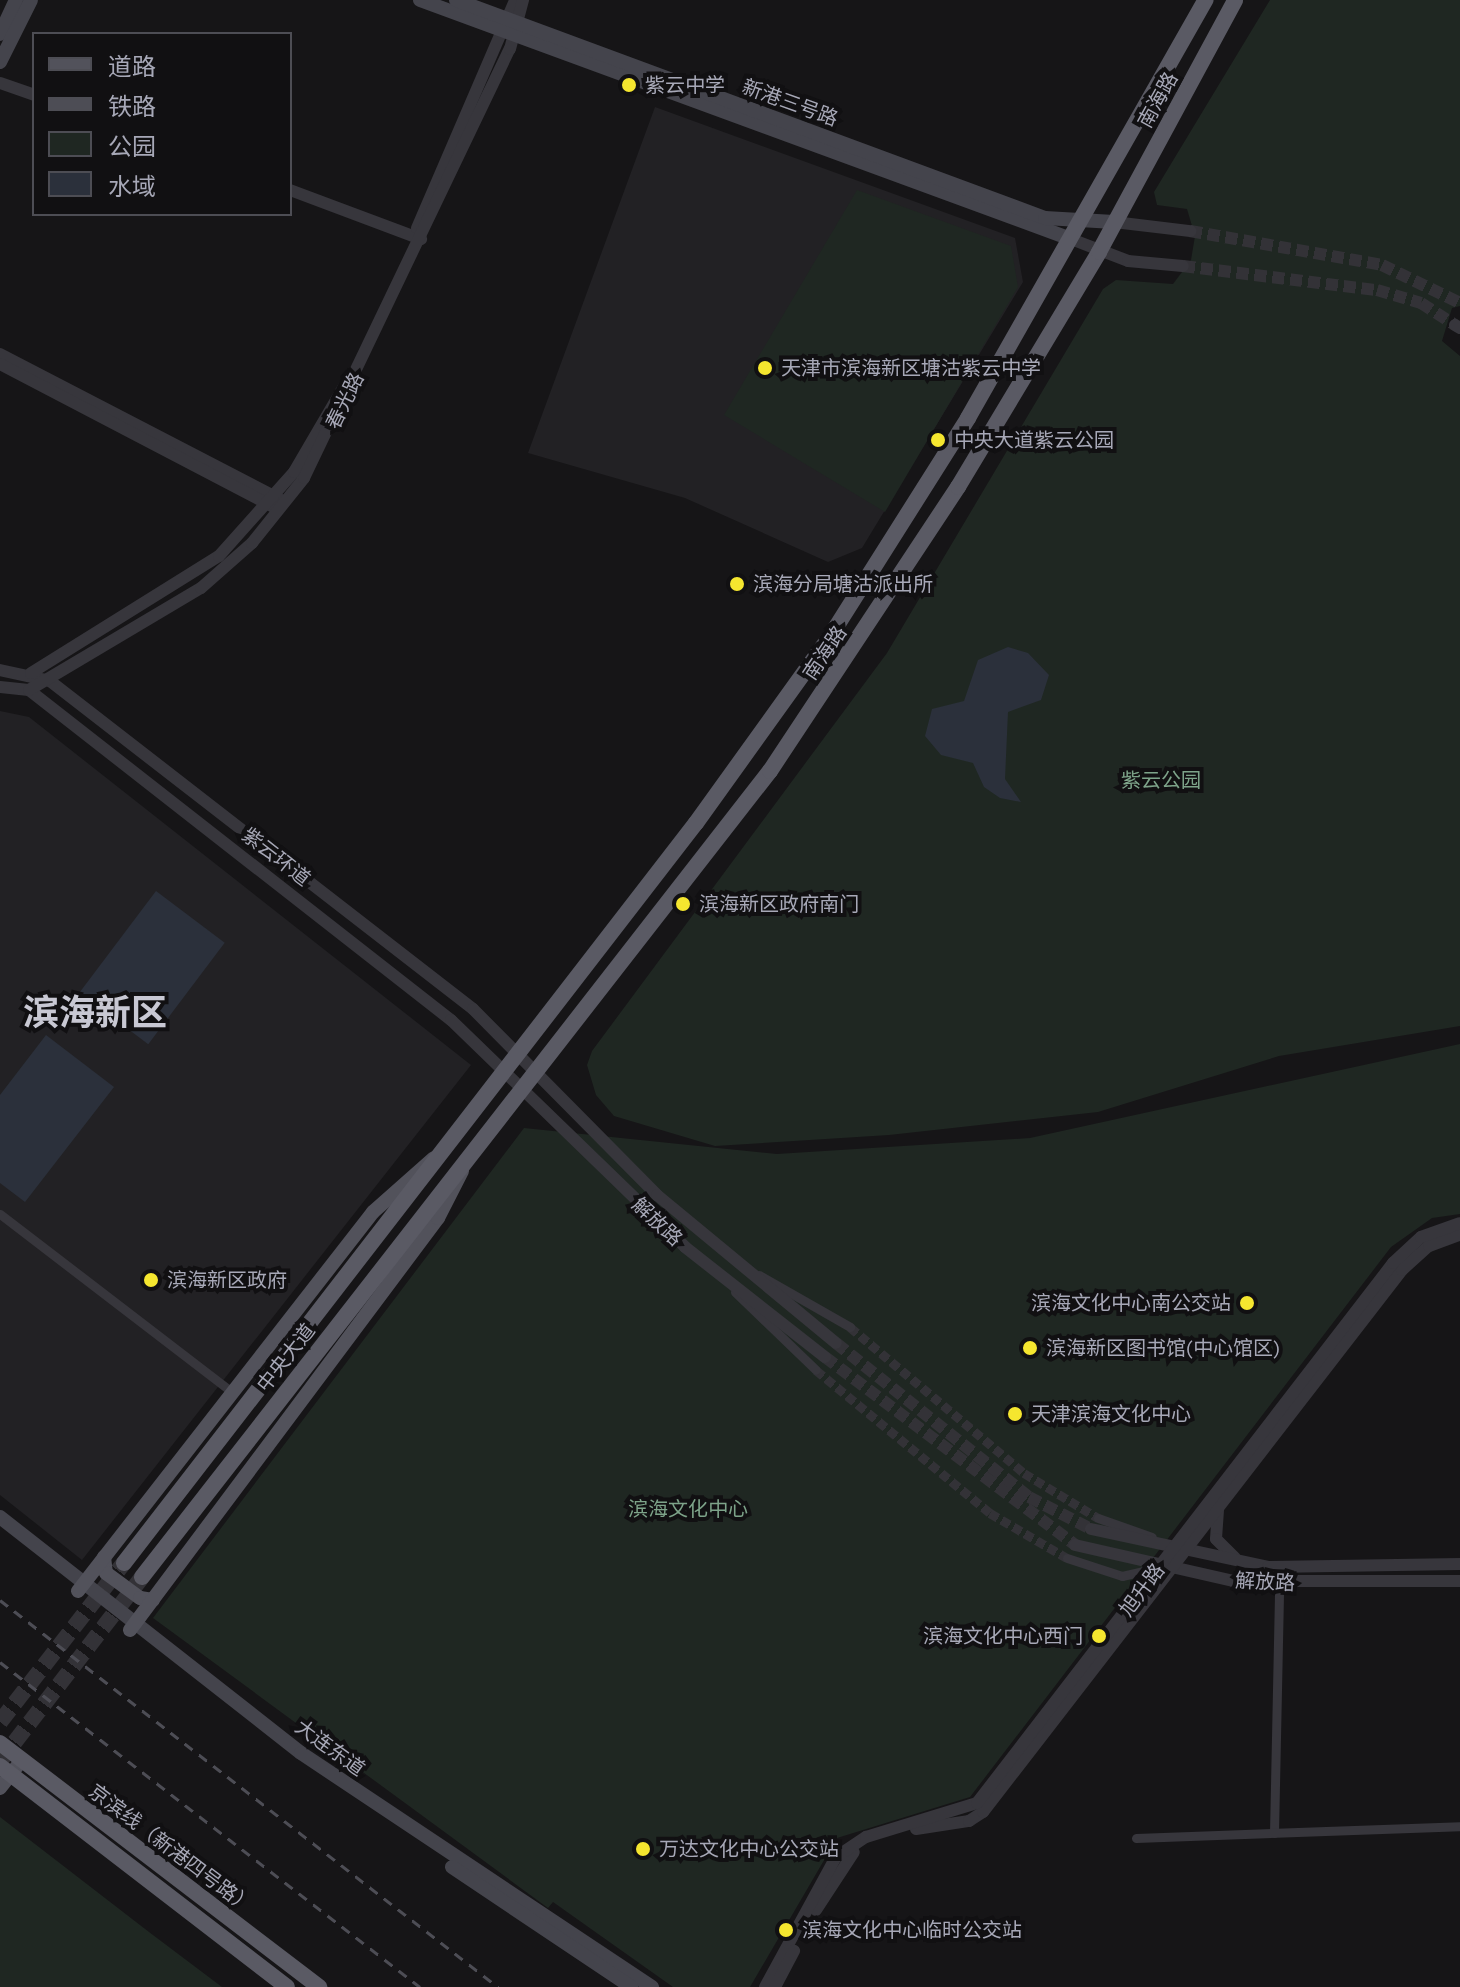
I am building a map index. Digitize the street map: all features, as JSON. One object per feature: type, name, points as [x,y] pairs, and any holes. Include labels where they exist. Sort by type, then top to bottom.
[{"type":"highway","name":"南海路","points":[[444,1151],[831,635],[1082,222],[1205,0]]},
{"type":"highway","name":"南海路","points":[[464,1166],[770,771],[958,487],[1099,252],[1235,0]]},
{"type":"highway","name":"中央大道","points":[[124,1563],[444,1151]]},
{"type":"highway","name":"中央大道","points":[[142,1577],[464,1166]]},
{"type":"highway","name":"京滨线（新港四号路）","points":[[0,1743],[319,1987]]},
{"type":"highway","name":"京滨线（新港四号路）","points":[[6,1770],[287,1987]]},
{"type":"main road","points":[[0,34],[16,0]]},
{"type":"main road","points":[[0,62],[31,0]]},
{"type":"main road","name":"新港三号路","points":[[420,0],[511,27],[1045,218],[1114,222]]},
{"type":"main road","name":"新港三号路","points":[[456,0],[511,27],[1071,239]]},
{"type":"main road","points":[[81,1587],[373,1212],[444,1151]]},
{"type":"main road","points":[[132,1626],[438,1218],[464,1166]]},
{"type":"main road","name":"大连东道","points":[[0,1517],[81,1587]]},
{"type":"main road","name":"大连东道","points":[[0,1529],[352,1789],[652,1987]]},
{"type":"main road","points":[[104,1557],[106,1573],[140,1598],[153,1600]]},
{"type":"main road","name":"大连东道","points":[[132,1626],[334,1787],[631,1987]]},
{"type":"main road","points":[[0,1788],[6,1770],[22,1760]]},
{"type":"street","name":"春光路","points":[[511,27],[515,0]]},
{"type":"street","name":"春光路","points":[[29,690],[50,681],[201,588],[277,503],[337,418],[523,0]]},
{"type":"street","points":[[0,83],[32,94]]},
{"type":"street","points":[[292,191],[418,237]]},
{"type":"street","points":[[1114,222],[1190,231]]},
{"type":"street","points":[[1071,239],[1099,252],[1183,266]]},
{"type":"street","points":[[0,354],[277,503]]},
{"type":"street","points":[[0,364],[277,503]]},
{"type":"street","name":"春光路","points":[[31,673],[188,581],[277,503]]},
{"type":"street","name":"紫云环道","points":[[0,670],[31,673],[50,681],[520,1051],[538,1070]]},
{"type":"street","points":[[0,687],[29,690]]},
{"type":"street","name":"紫云环道","points":[[29,690],[506,1068]]},
{"type":"street","name":"解放路","points":[[506,1068],[622,1189],[727,1283],[825,1357]]},
{"type":"street","name":"解放路","points":[[538,1070],[614,1153],[737,1265],[836,1343]]},
{"type":"street","points":[[0,1214],[232,1392]]},
{"type":"street","name":"旭升路","points":[[805,1922],[827,1870],[850,1845],[977,1803],[1164,1570],[1404,1249],[1460,1223]]},
{"type":"street","name":"旭升路","points":[[1177,1551],[1220,1504],[1402,1270],[1429,1246],[1460,1235]]},
{"type":"street","points":[[737,1265],[850,1327]]},
{"type":"street","points":[[727,1283],[816,1370]]},
{"type":"street","points":[[1220,1504],[1219,1544],[1249,1564]]},
{"type":"street","name":"解放路","points":[[1094,1524],[1177,1551],[1249,1564],[1460,1564]]},
{"type":"street","name":"解放路","points":[[1075,1545],[1164,1570],[1279,1584],[1460,1581]]},
{"type":"street","points":[[1067,1558],[1122,1576],[1164,1570]]},
{"type":"street","points":[[1274,1833],[1279,1584]]},
{"type":"street","points":[[1136,1838],[1460,1826]]},
{"type":"street","points":[[765,1987],[805,1922]]},
{"type":"street","points":[[775,1987],[805,1922]]},
{"type":"shaded area","name":"天津市滨海新区塘沽紫云中学","points":[[655,107],[1015,238],[1023,282],[862,548],[828,562],[685,498],[528,453]]},
{"type":"shaded area","name":"滨海新区政府","points":[[0,711],[29,717],[471,1065],[82,1560],[0,1495]]},
{"type":"green space","name":"紫云公园","points":[[1270,0],[1460,0],[1460,306],[1452,308],[1442,341],[1460,356],[1460,1026],[1279,1056],[1098,1112],[889,1135],[715,1146],[614,1116],[596,1095],[587,1065],[592,1051],[887,653],[1103,289],[1116,280],[1173,284],[1191,260],[1195,236],[1187,209],[1157,205],[1154,192]]},
{"type":"green space","points":[[857,190],[1011,246],[1018,287],[885,512],[724,415]]},
{"type":"green space","name":"滨海文化中心","points":[[1460,1044],[1460,1214],[1432,1218],[1391,1247],[970,1797],[837,1838],[750,1987],[673,1987],[553,1902],[548,1908],[153,1618],[524,1128],[777,1154],[1030,1138]]},
{"type":"green space","points":[[0,1817],[149,1932],[222,1987],[0,1987]]},
{"type":"water","points":[[1008,647],[1028,653],[1049,675],[1041,700],[1008,712],[1005,779],[1021,802],[1000,798],[984,787],[973,763],[941,755],[925,736],[932,709],[964,701],[978,660]]},
{"type":"water","points":[[156,891],[225,943],[148,1044],[80,992]]},
{"type":"water","points":[[46,1035],[114,1087],[25,1202],[0,1183],[0,1095]]},
{"type":"tunnel","points":[[1190,231],[1382,265],[1460,303]]},
{"type":"tunnel","points":[[1183,266],[1377,290],[1421,303],[1455,325]]},
{"type":"tunnel","points":[[850,1327],[1024,1473],[1098,1518]]},
{"type":"tunnel","points":[[836,1343],[1029,1497],[1091,1529]]},
{"type":"tunnel","points":[[825,1357],[1075,1545]]},
{"type":"tunnel","points":[[816,1370],[990,1513],[1067,1558]]},
{"type":"tunnel","points":[[0,1722],[124,1563]]},
{"type":"tunnel","points":[[0,1761],[142,1577]]},
{"type":"railway","points":[[0,1600],[498,1987]]},
{"type":"railway","points":[[0,1662],[420,1987]]},
{"type":"place","name":"紫云中学","points":[[629,85]]},
{"type":"place","name":"天津市滨海新区塘沽紫云中学","points":[[765,368]]},
{"type":"place","name":"中央大道紫云公园","points":[[938,440]]},
{"type":"place","name":"滨海分局塘沽派出所","points":[[737,584]]},
{"type":"place","name":"滨海新区政府南门","points":[[683,904]]},
{"type":"place","name":"滨海新区政府","points":[[151,1280]]},
{"type":"place","name":"滨海文化中心南公交站","points":[[1247,1303]]},
{"type":"place","name":"滨海新区图书馆(中心馆区)","points":[[1030,1348]]},
{"type":"place","name":"天津滨海文化中心","points":[[1015,1414]]},
{"type":"place","name":"滨海文化中心西门","points":[[1099,1636]]},
{"type":"place","name":"万达文化中心公交站","points":[[643,1849]]},
{"type":"place","name":"滨海文化中心临时公交站","points":[[786,1930]]},
{"type":"district","name":"滨海新区","points":[[95,1014]]}]
